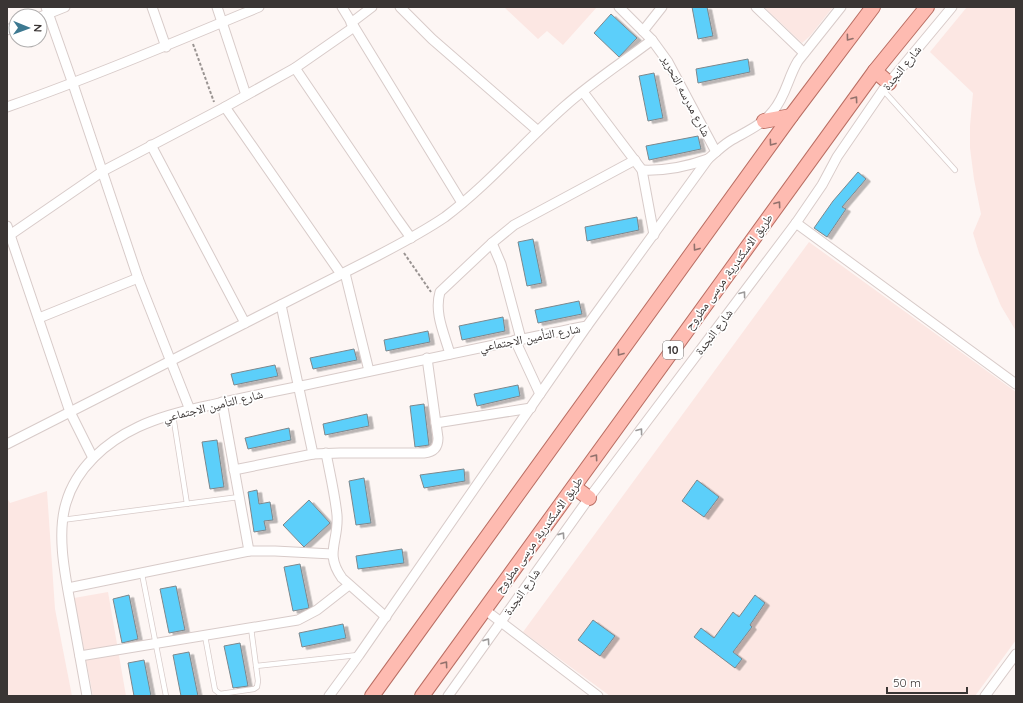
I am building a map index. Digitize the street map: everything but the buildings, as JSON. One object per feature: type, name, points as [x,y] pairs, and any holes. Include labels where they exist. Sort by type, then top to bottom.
[{"type":"main road","points":[[372,696],[791,116],[873,7]]},
{"type":"main road","name":"طريق الاسكندرية, مرسى مطروح","points":[[422,696],[875,71],[927,7]]},
{"type":"main road","points":[[875,71],[886,87]]},
{"type":"main road","points":[[764,121],[791,116]]},
{"type":"main road","points":[[574,487],[589,498]]},
{"type":"street","points":[[48,12],[65,7]]},
{"type":"street","points":[[152,7],[166,47]]},
{"type":"street","points":[[217,7],[246,95]]},
{"type":"street","points":[[7,107],[74,84],[259,7]]},
{"type":"street","points":[[342,7],[462,203]]},
{"type":"street","points":[[93,458],[70,412],[39,318],[8,232],[103,171],[295,68],[352,25],[372,7]]},
{"type":"street","points":[[400,7],[432,39],[538,131]]},
{"type":"street","name":"شارع مدرسه التحرير","points":[[619,7],[652,40],[668,62],[716,152]]},
{"type":"street","points":[[643,31],[662,7]]},
{"type":"street","points":[[756,7],[804,53]]},
{"type":"street","points":[[329,696],[386,617],[587,326],[708,160],[728,142],[756,128],[773,111],[787,88],[793,69],[841,7]]},
{"type":"street","name":"شارع النجدة","points":[[448,696],[589,498],[796,223],[822,186],[837,157],[886,87],[952,7]]},
{"type":"street","points":[[48,20],[74,84],[138,278],[190,410]]},
{"type":"street","points":[[7,444],[411,238],[462,203],[506,164],[566,105],[652,40]]},
{"type":"street","points":[[295,68],[411,238]]},
{"type":"street","points":[[583,92],[642,170],[654,235]]},
{"type":"street","points":[[221,109],[343,273],[369,372]]},
{"type":"street","points":[[151,146],[245,323]]},
{"type":"street","points":[[450,354],[437,310],[440,292],[492,243],[526,218],[635,160]]},
{"type":"street","points":[[642,170],[676,168],[708,160]]},
{"type":"street","points":[[796,223],[1016,384]]},
{"type":"street","points":[[492,243],[501,264],[518,340],[540,394]]},
{"type":"street","points":[[39,318],[138,278]]},
{"type":"street","points":[[281,305],[313,454]]},
{"type":"street","name":"شارع التأمين الاجتماعي","points":[[87,696],[68,588],[62,543],[62,520],[72,486],[81,471],[93,458],[122,436],[138,427],[173,415],[222,402],[369,372],[427,358],[587,326]]},
{"type":"street","points":[[234,470],[313,454],[429,452],[437,447],[438,442],[427,358]]},
{"type":"street","points":[[222,402],[249,551]]},
{"type":"street","points":[[436,423],[530,408]]},
{"type":"street","points":[[326,453],[337,519],[332,554],[333,563],[342,578],[386,617]]},
{"type":"street","points":[[68,588],[249,551],[332,554]]},
{"type":"street","points":[[80,656],[288,622],[308,616],[349,585]]},
{"type":"street","points":[[484,609],[598,696]]},
{"type":"street","points":[[985,696],[1016,654]]},
{"type":"lane","points":[[886,87],[955,170]]},
{"type":"lane","points":[[173,415],[187,504]]},
{"type":"lane","points":[[62,520],[239,497]]},
{"type":"lane","points":[[142,574],[166,696]]},
{"type":"lane","points":[[205,636],[214,687],[217,692],[220,694],[254,689],[258,684],[250,628]]},
{"type":"lane","points":[[256,666],[359,655]]},
{"type":"path","points":[[190,36],[221,109]]},
{"type":"path","points":[[398,245],[438,301]]},
{"type":"shaded area","points":[[504,7],[597,7],[563,45],[547,31],[538,39]]},
{"type":"shaded area","points":[[764,7],[833,7],[810,36],[802,43]]},
{"type":"shaded area","points":[[967,7],[1016,7],[1016,331],[1001,306],[979,253],[973,233],[981,214],[970,148],[973,93],[930,52]]},
{"type":"shaded area","points":[[809,242],[1016,392],[1016,640],[975,696],[610,696],[523,632]]},
{"type":"shaded area","points":[[47,491],[55,609],[72,696],[7,696],[7,498],[10,503]]},
{"type":"shaded area","points":[[108,592],[126,696],[93,696],[74,598]]}]
